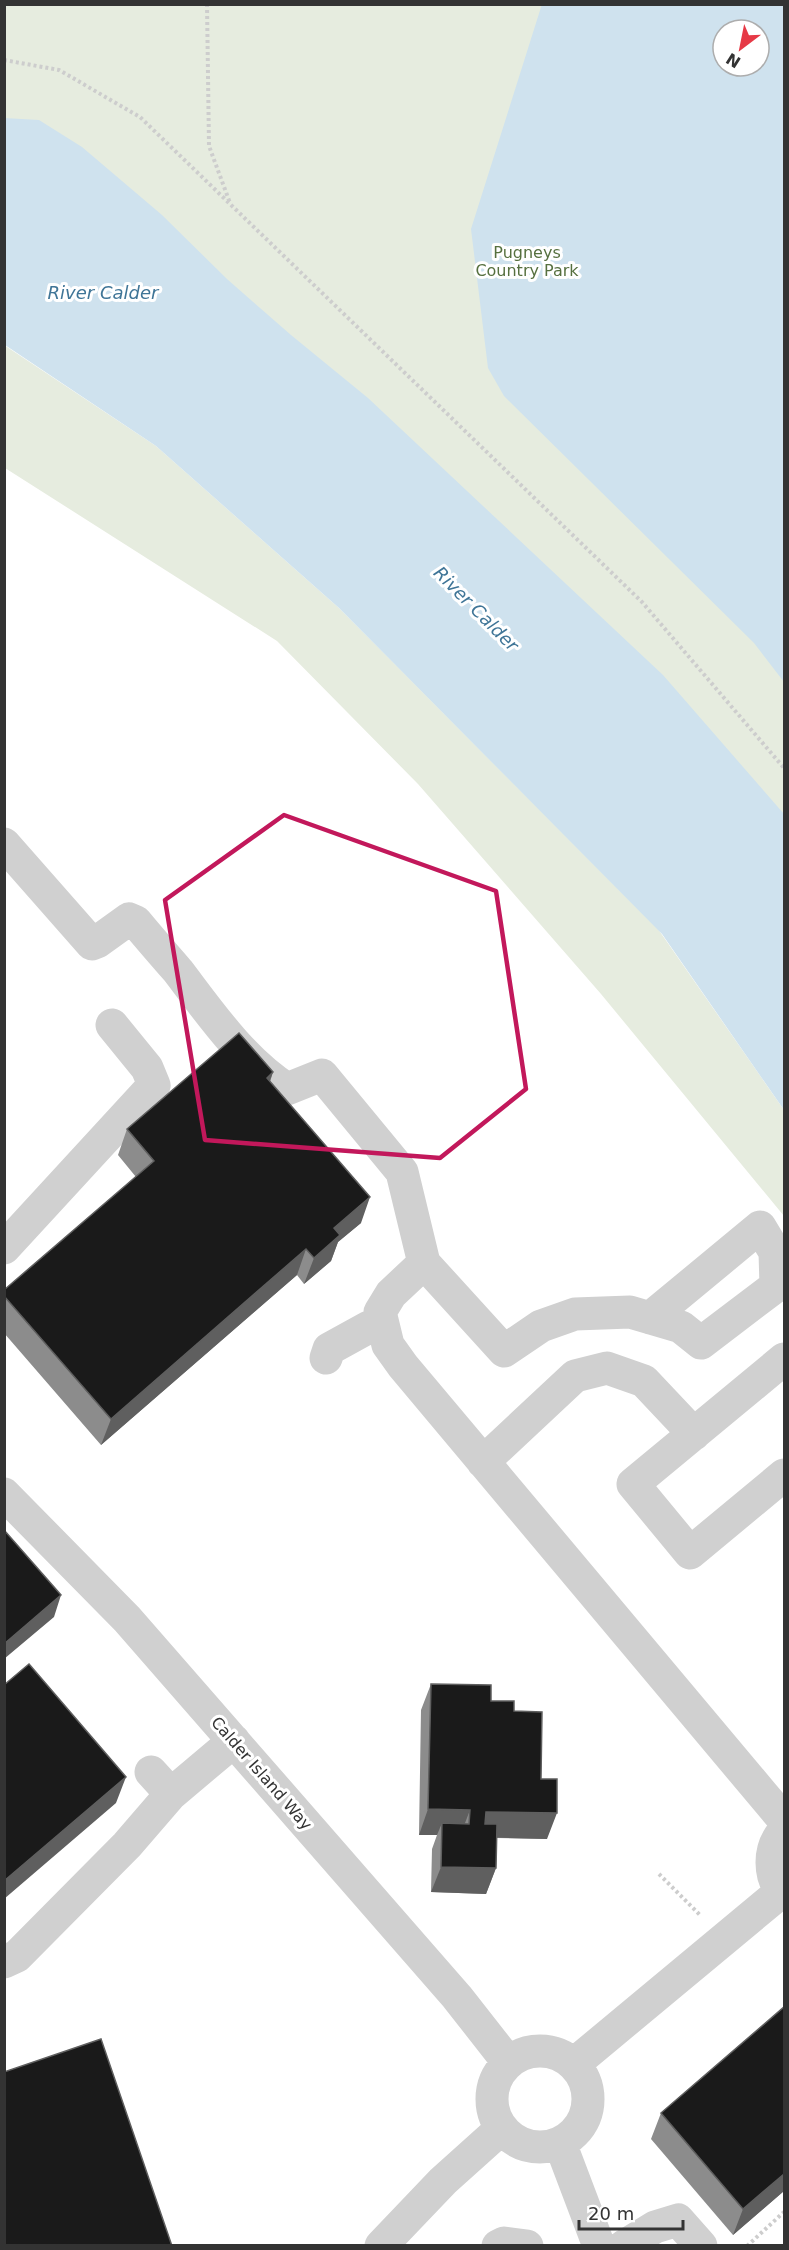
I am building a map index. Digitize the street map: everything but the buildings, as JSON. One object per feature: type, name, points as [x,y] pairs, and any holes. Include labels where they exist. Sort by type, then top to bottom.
[{"type":"street","points":[[4,844],[92,944],[122,922],[129,919],[136,922],[177,971],[210,1016],[266,1075],[287,1089],[322,1075],[402,1172],[424,1263],[504,1351],[542,1326],[574,1314],[630,1311],[650,1318]]},
{"type":"street","points":[[4,1248],[153,1085],[147,1068],[112,1025]]},
{"type":"street","points":[[424,1263],[391,1294],[380,1312],[382,1329],[388,1345],[483,1462],[784,1820]]},
{"type":"street","points":[[326,1358],[329,1349],[369,1326],[382,1329]]},
{"type":"street","points":[[784,1359],[633,1484],[690,1553],[784,1475]]},
{"type":"street","points":[[483,1462],[575,1376],[607,1368],[644,1382],[694,1434]]},
{"type":"street","name":"Calder Island Way","points":[[4,1494],[127,1619],[457,1997],[508,2062]]},
{"type":"street","points":[[4,1962],[17,1956],[127,1845],[161,1783],[234,1741]]},
{"type":"street","points":[[574,2064],[783,1893],[775,1878],[772,1864],[773,1850],[784,1831]]},
{"type":"street","points":[[534,2050],[548,2051],[574,2064],[583,2076],[588,2092],[588,2107],[583,2122],[573,2135],[561,2143],[546,2148],[531,2147],[517,2141],[502,2128],[496,2120],[492,2106],[492,2094],[494,2082],[508,2062],[534,2050]]},
{"type":"street","points":[[381,2246],[443,2181],[502,2128]]},
{"type":"street","points":[[561,2143],[599,2246]]},
{"type":"street","points":[[624,2246],[655,2227],[678,2220],[701,2246]]},
{"type":"street","points":[[498,2246],[504,2243],[527,2246]]},
{"type":"path","points":[[207,4],[209,146],[231,207]]},
{"type":"path","points":[[4,60],[59,70],[140,117],[642,602],[784,768]]},
{"type":"path","points":[[659,1874],[724,1939]]},
{"type":"path","points":[[747,2246],[784,2212]]},
{"type":"highlighted area","points":[[284,815],[496,891],[526,1089],[440,1158],[205,1140],[165,900]]},
{"type":"green space","name":"Pugneys Country Park","points":[[4,5],[784,5],[784,849],[5,127]]},
{"type":"green space","points":[[4,345],[156,446],[339,608],[658,929],[784,1110],[784,1216],[601,994],[418,784],[277,641],[5,468]]},
{"type":"water","points":[[542,4],[784,5],[784,682],[754,643],[504,396],[488,368],[471,229]]},
{"type":"water","name":"River Calder","points":[[4,118],[39,120],[82,147],[162,215],[227,279],[368,398],[663,675],[784,814],[784,1110],[662,934],[339,608],[156,446],[5,345]]}]
